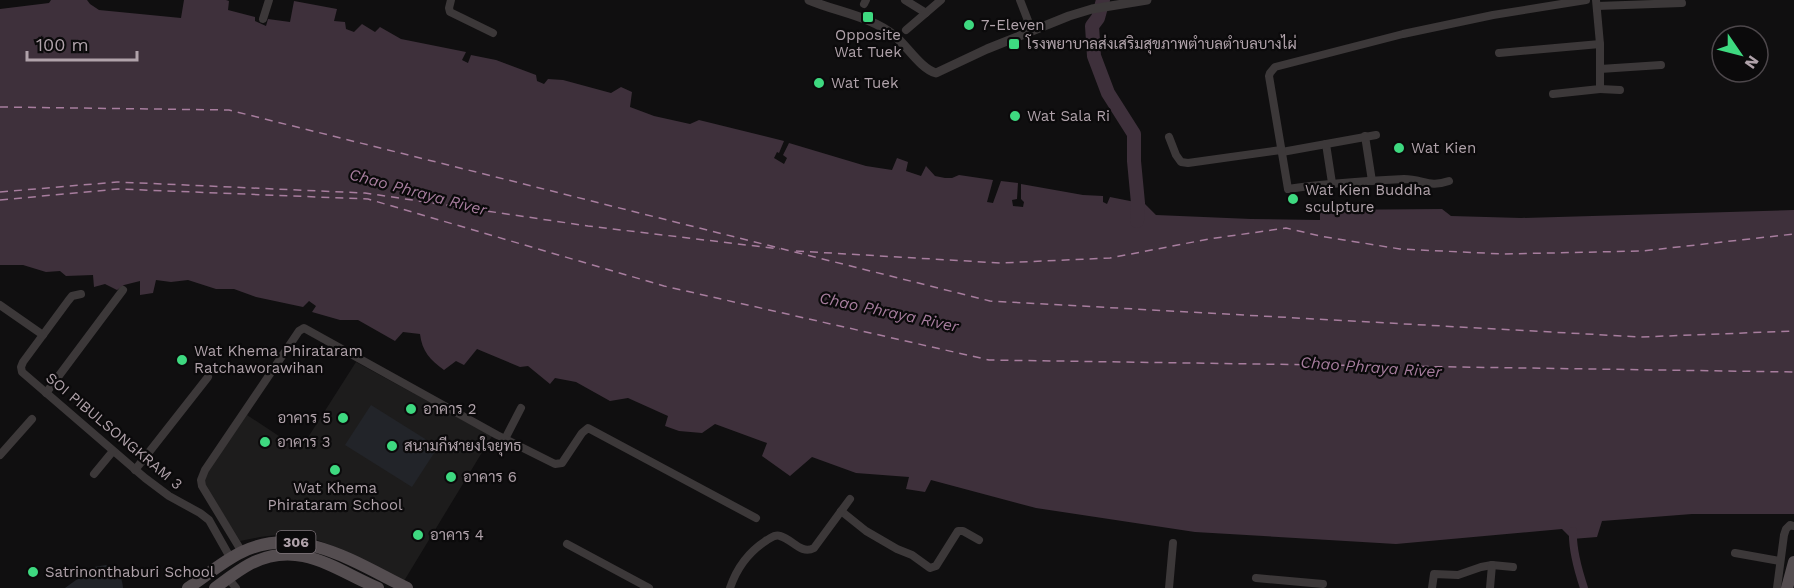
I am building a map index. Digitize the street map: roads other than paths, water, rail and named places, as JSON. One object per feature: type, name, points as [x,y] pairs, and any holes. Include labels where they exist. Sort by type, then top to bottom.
[{"type":"main road","name":"306","points":[[188,588],[242,552],[272,542],[296,542],[334,552],[407,588]]},
{"type":"main road","name":"306","points":[[215,588],[232,583],[259,560],[288,554],[312,557],[378,588]]},
{"type":"main road","points":[[1789,588],[1794,562]]},
{"type":"main road","points":[[1789,588],[1794,568]]},
{"type":"street","points":[[263,19],[269,0]]},
{"type":"street","points":[[451,0],[450,12],[494,33]]},
{"type":"street","points":[[809,0],[884,28],[900,40],[928,70],[936,73],[987,49],[1092,9],[1148,0]]},
{"type":"street","points":[[905,0],[926,13]]},
{"type":"street","points":[[906,30],[941,0]]},
{"type":"street","points":[[1020,0],[1032,31]]},
{"type":"street","points":[[1449,181],[1438,185],[1407,179],[1332,183],[1288,189],[1269,76],[1272,69],[1403,34],[1493,15],[1586,0]]},
{"type":"street","points":[[1600,90],[1597,3],[1682,3]]},
{"type":"street","points":[[1499,53],[1599,44]]},
{"type":"street","points":[[1600,69],[1661,65]]},
{"type":"street","points":[[1553,94],[1620,90]]},
{"type":"street","points":[[1169,137],[1181,162],[1188,162],[1282,151],[1376,135]]},
{"type":"street","points":[[1365,136],[1372,181]]},
{"type":"street","points":[[1326,144],[1332,183]]},
{"type":"street","points":[[46,393],[123,290]]},
{"type":"street","points":[[0,305],[43,335],[72,296],[81,294]]},
{"type":"street","points":[[242,552],[202,486],[201,480],[205,470],[299,331],[304,328],[505,439],[558,465],[562,463],[585,429],[592,430],[756,518]]},
{"type":"street","name":"SOI PIBULSONGKRAM 3","points":[[43,335],[23,362],[22,372],[135,470],[169,496],[207,518],[214,526],[231,559]]},
{"type":"street","points":[[135,470],[208,377]]},
{"type":"street","points":[[505,439],[521,408]]},
{"type":"street","points":[[0,455],[32,419]]},
{"type":"street","points":[[94,474],[114,451]]},
{"type":"street","points":[[730,588],[741,563],[757,546],[776,535],[805,550],[814,548],[850,499]]},
{"type":"street","points":[[207,518],[213,505]]},
{"type":"street","points":[[842,511],[866,531],[912,555],[930,568],[936,566],[958,531],[963,531],[979,540]]},
{"type":"street","points":[[1777,588],[1786,529],[1790,525],[1794,526]]},
{"type":"street","points":[[1169,588],[1173,543]]},
{"type":"street","points":[[567,544],[649,588]]},
{"type":"street","points":[[1735,553],[1780,561]]},
{"type":"street","points":[[1490,588],[1492,565]]},
{"type":"street","points":[[1432,588],[1434,574],[1458,575],[1492,565],[1513,567]]},
{"type":"street","points":[[1256,579],[1280,584],[1323,584]]},
{"type":"water","name":"Chao Phraya River","points":[[51,0],[87,0],[99,10],[181,18],[184,0],[226,0],[229,1],[228,10],[255,17],[255,21],[266,26],[268,19],[290,22],[294,1],[337,9],[334,21],[345,22],[346,29],[354,32],[362,24],[375,32],[380,27],[401,39],[466,52],[462,60],[468,63],[471,55],[496,60],[536,75],[537,81],[544,84],[548,79],[563,80],[611,93],[621,87],[632,92],[630,107],[654,116],[690,124],[699,120],[784,141],[774,158],[784,164],[787,158],[783,155],[789,143],[866,166],[892,170],[897,158],[908,162],[906,171],[921,176],[926,166],[935,176],[952,178],[959,175],[993,180],[987,202],[993,203],[1001,181],[1018,183],[1017,199],[1012,200],[1013,206],[1023,207],[1021,184],[1083,195],[1103,196],[1103,202],[1107,204],[1110,197],[1145,204],[1156,215],[1251,219],[1320,220],[1320,210],[1442,209],[1451,216],[1521,218],[1794,210],[1794,514],[1692,514],[1602,521],[1597,537],[1572,539],[1562,529],[1396,544],[1195,532],[1036,508],[931,480],[925,492],[906,489],[909,477],[856,473],[812,457],[790,476],[762,456],[767,443],[715,424],[702,433],[679,431],[665,426],[668,416],[628,398],[610,401],[576,382],[555,378],[550,384],[528,366],[520,367],[477,349],[464,365],[456,361],[444,370],[428,355],[420,334],[403,332],[395,341],[358,320],[340,320],[312,312],[316,306],[309,301],[303,307],[256,297],[234,289],[216,289],[188,280],[171,282],[156,280],[153,293],[140,295],[140,281],[124,285],[117,290],[105,284],[94,287],[93,275],[66,276],[60,271],[46,272],[23,265],[0,265],[0,9],[49,3]]},
{"type":"waterway","points":[[1103,0],[1098,18],[1092,26],[1094,56],[1108,93],[1134,134],[1137,221]]},
{"type":"waterway","points":[[1573,531],[1574,553],[1584,588]]},
{"type":"place","name":"Opposite Wat Tuek","points":[[868,17]]},
{"type":"place","name":"7-Eleven","points":[[969,25]]},
{"type":"place","name":"โรงพยาบาลส่งเสริมสุขภาพตำบลตำบลบางไผ่","points":[[1014,44]]},
{"type":"place","name":"Wat Tuek","points":[[819,83]]},
{"type":"place","name":"Wat Sala Ri","points":[[1015,116]]},
{"type":"place","name":"Wat Kien","points":[[1399,148]]},
{"type":"place","name":"Wat Kien Buddha sculpture","points":[[1293,199]]},
{"type":"place","name":"Wat Khema Phirataram Ratchaworawihan","points":[[182,360]]},
{"type":"place","name":"อาคาร 2","points":[[411,409]]},
{"type":"place","name":"อาคาร 5","points":[[343,418]]},
{"type":"place","name":"อาคาร 3","points":[[265,442]]},
{"type":"place","name":"สนามกีฬายงใจยุทธ","points":[[392,446]]},
{"type":"place","name":"Wat Khema Phirataram School","points":[[335,470]]},
{"type":"place","name":"อาคาร 6","points":[[451,477]]},
{"type":"place","name":"อาคาร 4","points":[[418,535]]},
{"type":"place","name":"Satrinonthaburi School","points":[[33,572]]}]
